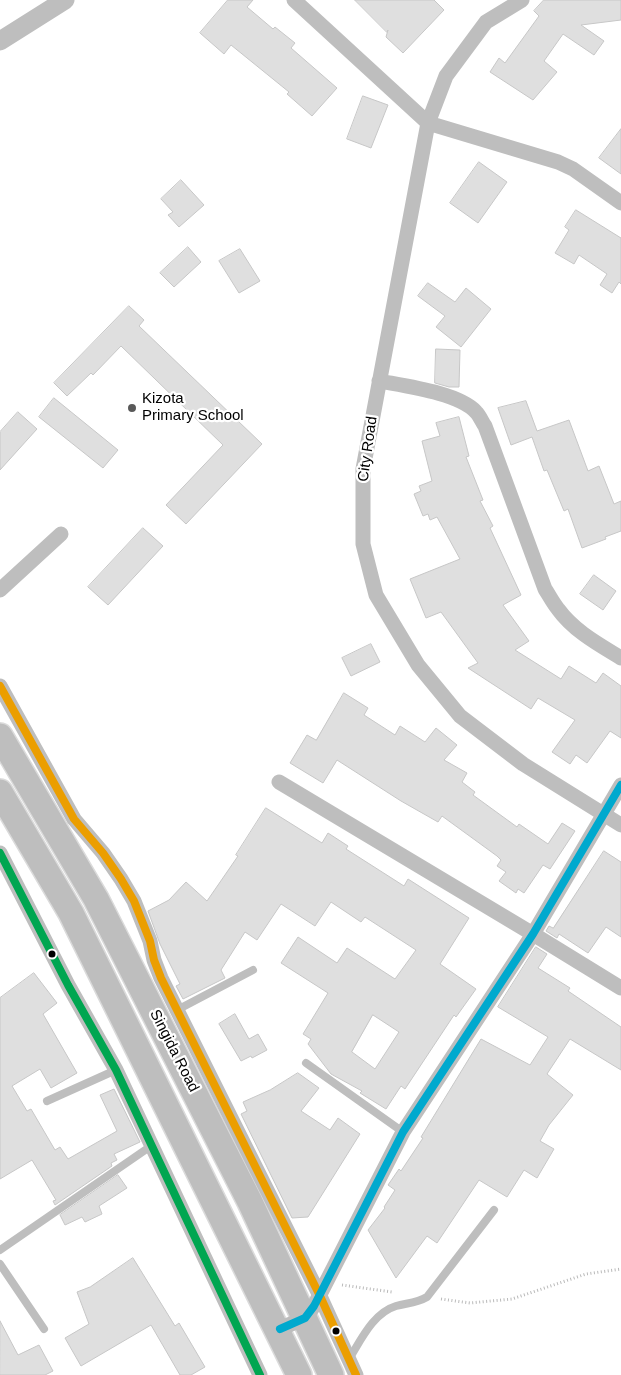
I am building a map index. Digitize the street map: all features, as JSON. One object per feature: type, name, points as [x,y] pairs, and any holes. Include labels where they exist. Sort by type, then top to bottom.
[{"type":"highway","name":"Singida Road","points":[[0,736],[96,899],[250,1202],[305,1318],[340,1367]]},
{"type":"highway","name":"Singida Road","points":[[0,792],[71,913],[298,1375]]},
{"type":"street","points":[[0,41],[65,0]]},
{"type":"street","points":[[294,0],[428,122],[558,162],[573,169],[621,203]]},
{"type":"street","name":"City Road","points":[[522,0],[486,22],[446,76],[428,122],[363,469],[363,544],[376,596],[418,665],[460,716],[523,764],[621,826]]},
{"type":"street","points":[[380,381],[436,392],[459,401],[476,412],[485,426],[545,588],[557,609],[569,623],[588,638],[621,658]]},
{"type":"street","points":[[0,590],[61,534]]},
{"type":"street","points":[[0,686],[74,819],[104,853],[134,901],[150,941],[154,960],[161,978],[323,1289],[340,1367],[356,1375]]},
{"type":"street","points":[[279,782],[621,988]]},
{"type":"street","points":[[277,1330],[305,1318],[314,1306],[403,1132],[533,934],[602,814],[621,785]]},
{"type":"street","points":[[0,853],[68,985],[116,1070],[260,1375]]},
{"type":"lane","points":[[177,1010],[253,970]]},
{"type":"lane","points":[[306,1063],[403,1132]]},
{"type":"lane","points":[[47,1101],[116,1070]]},
{"type":"lane","points":[[0,1250],[151,1146]]},
{"type":"lane","points":[[340,1367],[379,1316],[394,1307],[416,1303],[427,1298],[494,1210]]},
{"type":"lane","points":[[0,1264],[44,1329]]},
{"type":"path","points":[[323,1289],[470,1303],[512,1299],[586,1274],[621,1269]]},
{"type":"building","points":[[228,0],[253,0],[247,7],[273,29],[275,27],[295,43],[291,48],[337,88],[312,116],[287,94],[289,92],[231,45],[224,54],[200,33]]},
{"type":"building","points":[[355,0],[434,0],[444,10],[403,53],[386,37],[388,30],[387,32]]},
{"type":"building","points":[[544,0],[621,0],[621,20],[581,25],[604,41],[594,55],[563,34],[544,61],[557,72],[533,100],[490,72],[499,58],[505,63],[539,16],[534,11]]},
{"type":"building","points":[[363,96],[388,105],[371,148],[347,139]]},
{"type":"building","points":[[621,129],[621,174],[599,158]]},
{"type":"building","points":[[479,162],[507,182],[478,223],[450,203]]},
{"type":"building","points":[[181,180],[204,205],[179,227],[168,215],[173,212],[161,199]]},
{"type":"building","points":[[576,210],[621,238],[621,284],[619,282],[612,293],[600,285],[607,274],[579,255],[574,264],[555,253],[569,230],[565,227]]},
{"type":"building","points":[[188,247],[201,262],[174,287],[160,273]]},
{"type":"building","points":[[240,249],[260,281],[239,293],[219,261]]},
{"type":"building","points":[[428,283],[455,302],[466,288],[491,309],[461,347],[436,327],[445,316],[418,296]]},
{"type":"building","points":[[129,306],[144,320],[139,326],[262,444],[186,524],[166,505],[223,445],[121,346],[93,375],[91,373],[67,396],[54,383]]},
{"type":"building","points":[[436,349],[460,350],[459,387],[449,387],[435,383]]},
{"type":"building","points":[[54,398],[118,450],[103,468],[39,417]]},
{"type":"building","points":[[526,401],[537,431],[569,420],[588,471],[599,466],[614,504],[621,501],[621,531],[582,548],[568,509],[564,511],[547,470],[544,471],[532,437],[511,445],[498,408]]},
{"type":"building","points":[[18,412],[37,429],[0,470],[0,432]]},
{"type":"building","points":[[459,417],[469,456],[466,457],[483,500],[480,501],[493,526],[490,528],[521,595],[503,605],[529,641],[515,650],[561,679],[569,666],[596,683],[603,673],[621,686],[621,738],[610,731],[587,763],[576,755],[570,764],[552,752],[575,720],[538,698],[531,709],[468,668],[478,663],[441,612],[426,618],[410,579],[460,559],[437,517],[430,520],[428,514],[423,516],[414,494],[421,491],[419,486],[432,481],[422,441],[440,436],[436,423]]},
{"type":"building","points":[[143,528],[163,546],[108,605],[88,587]]},
{"type":"building","points":[[594,575],[616,591],[603,610],[580,594]]},
{"type":"building","points":[[371,644],[380,662],[351,676],[342,658]]},
{"type":"building","points":[[344,693],[368,708],[364,715],[395,735],[400,726],[425,742],[436,728],[457,745],[444,760],[467,773],[462,782],[475,792],[473,795],[517,827],[519,824],[548,844],[562,823],[575,831],[550,869],[543,865],[524,893],[518,889],[516,893],[499,881],[506,872],[497,866],[501,860],[442,816],[438,822],[337,760],[323,783],[290,763],[307,735],[316,740]]},
{"type":"building","points":[[266,808],[322,843],[328,833],[348,846],[346,849],[404,886],[408,879],[469,918],[440,964],[476,989],[456,1017],[454,1015],[405,1089],[401,1086],[386,1109],[360,1093],[362,1091],[331,1074],[308,1044],[311,1039],[303,1034],[328,993],[281,963],[298,937],[337,963],[347,948],[395,979],[416,950],[365,917],[361,922],[331,902],[315,926],[281,904],[257,940],[245,932],[221,970],[225,978],[183,999],[176,986],[180,984],[160,944],[148,911],[169,900],[186,882],[207,901],[238,856],[236,855]],"holes":[[[373,1015],[399,1032],[375,1069],[352,1052]]]},
{"type":"building","points":[[604,851],[621,862],[621,937],[606,927],[588,953],[559,934],[557,938],[546,931],[549,926],[553,928]]},
{"type":"building","points":[[536,947],[547,954],[538,968],[570,988],[568,991],[621,1027],[621,1070],[570,1039],[547,1074],[573,1095],[549,1125],[540,1141],[554,1149],[537,1178],[524,1170],[507,1197],[479,1180],[437,1243],[427,1236],[396,1278],[368,1230],[385,1208],[395,1190],[388,1185],[399,1169],[401,1171],[423,1138],[421,1137],[481,1039],[530,1065],[548,1037],[498,1007]]},
{"type":"building","points":[[34,973],[57,1003],[43,1014],[77,1073],[51,1088],[40,1069],[12,1086],[27,1111],[31,1109],[55,1150],[60,1147],[68,1159],[117,1131],[100,1095],[114,1089],[140,1142],[114,1154],[117,1160],[111,1163],[112,1166],[55,1205],[53,1201],[56,1200],[32,1160],[0,1179],[0,998]]},
{"type":"building","points":[[235,1014],[249,1039],[258,1034],[267,1050],[252,1058],[251,1056],[241,1061],[219,1024]]},
{"type":"building","points":[[298,1073],[319,1088],[301,1111],[330,1130],[338,1118],[360,1134],[308,1217],[292,1218],[241,1114],[247,1111],[243,1102],[270,1090]]},
{"type":"building","points":[[118,1175],[127,1188],[99,1206],[102,1214],[85,1222],[82,1217],[65,1225],[60,1215]]},
{"type":"building","points":[[133,1258],[175,1326],[179,1323],[205,1367],[191,1375],[180,1375],[151,1325],[81,1366],[65,1338],[89,1324],[77,1292],[90,1287]]},
{"type":"building","points":[[0,1321],[18,1355],[39,1345],[53,1371],[45,1375],[0,1375]]},
{"type":"transit line","points":[[0,686],[74,819],[103,853],[134,901],[150,941],[154,960],[161,978],[320,1296],[356,1375]]},
{"type":"transit line","points":[[280,1329],[305,1318],[314,1306],[403,1132],[533,934],[621,785]]},
{"type":"transit line","points":[[0,853],[68,985],[116,1070],[260,1375]]},
{"type":"place","name":"Kizota Primary School","points":[[132,408]]}]
